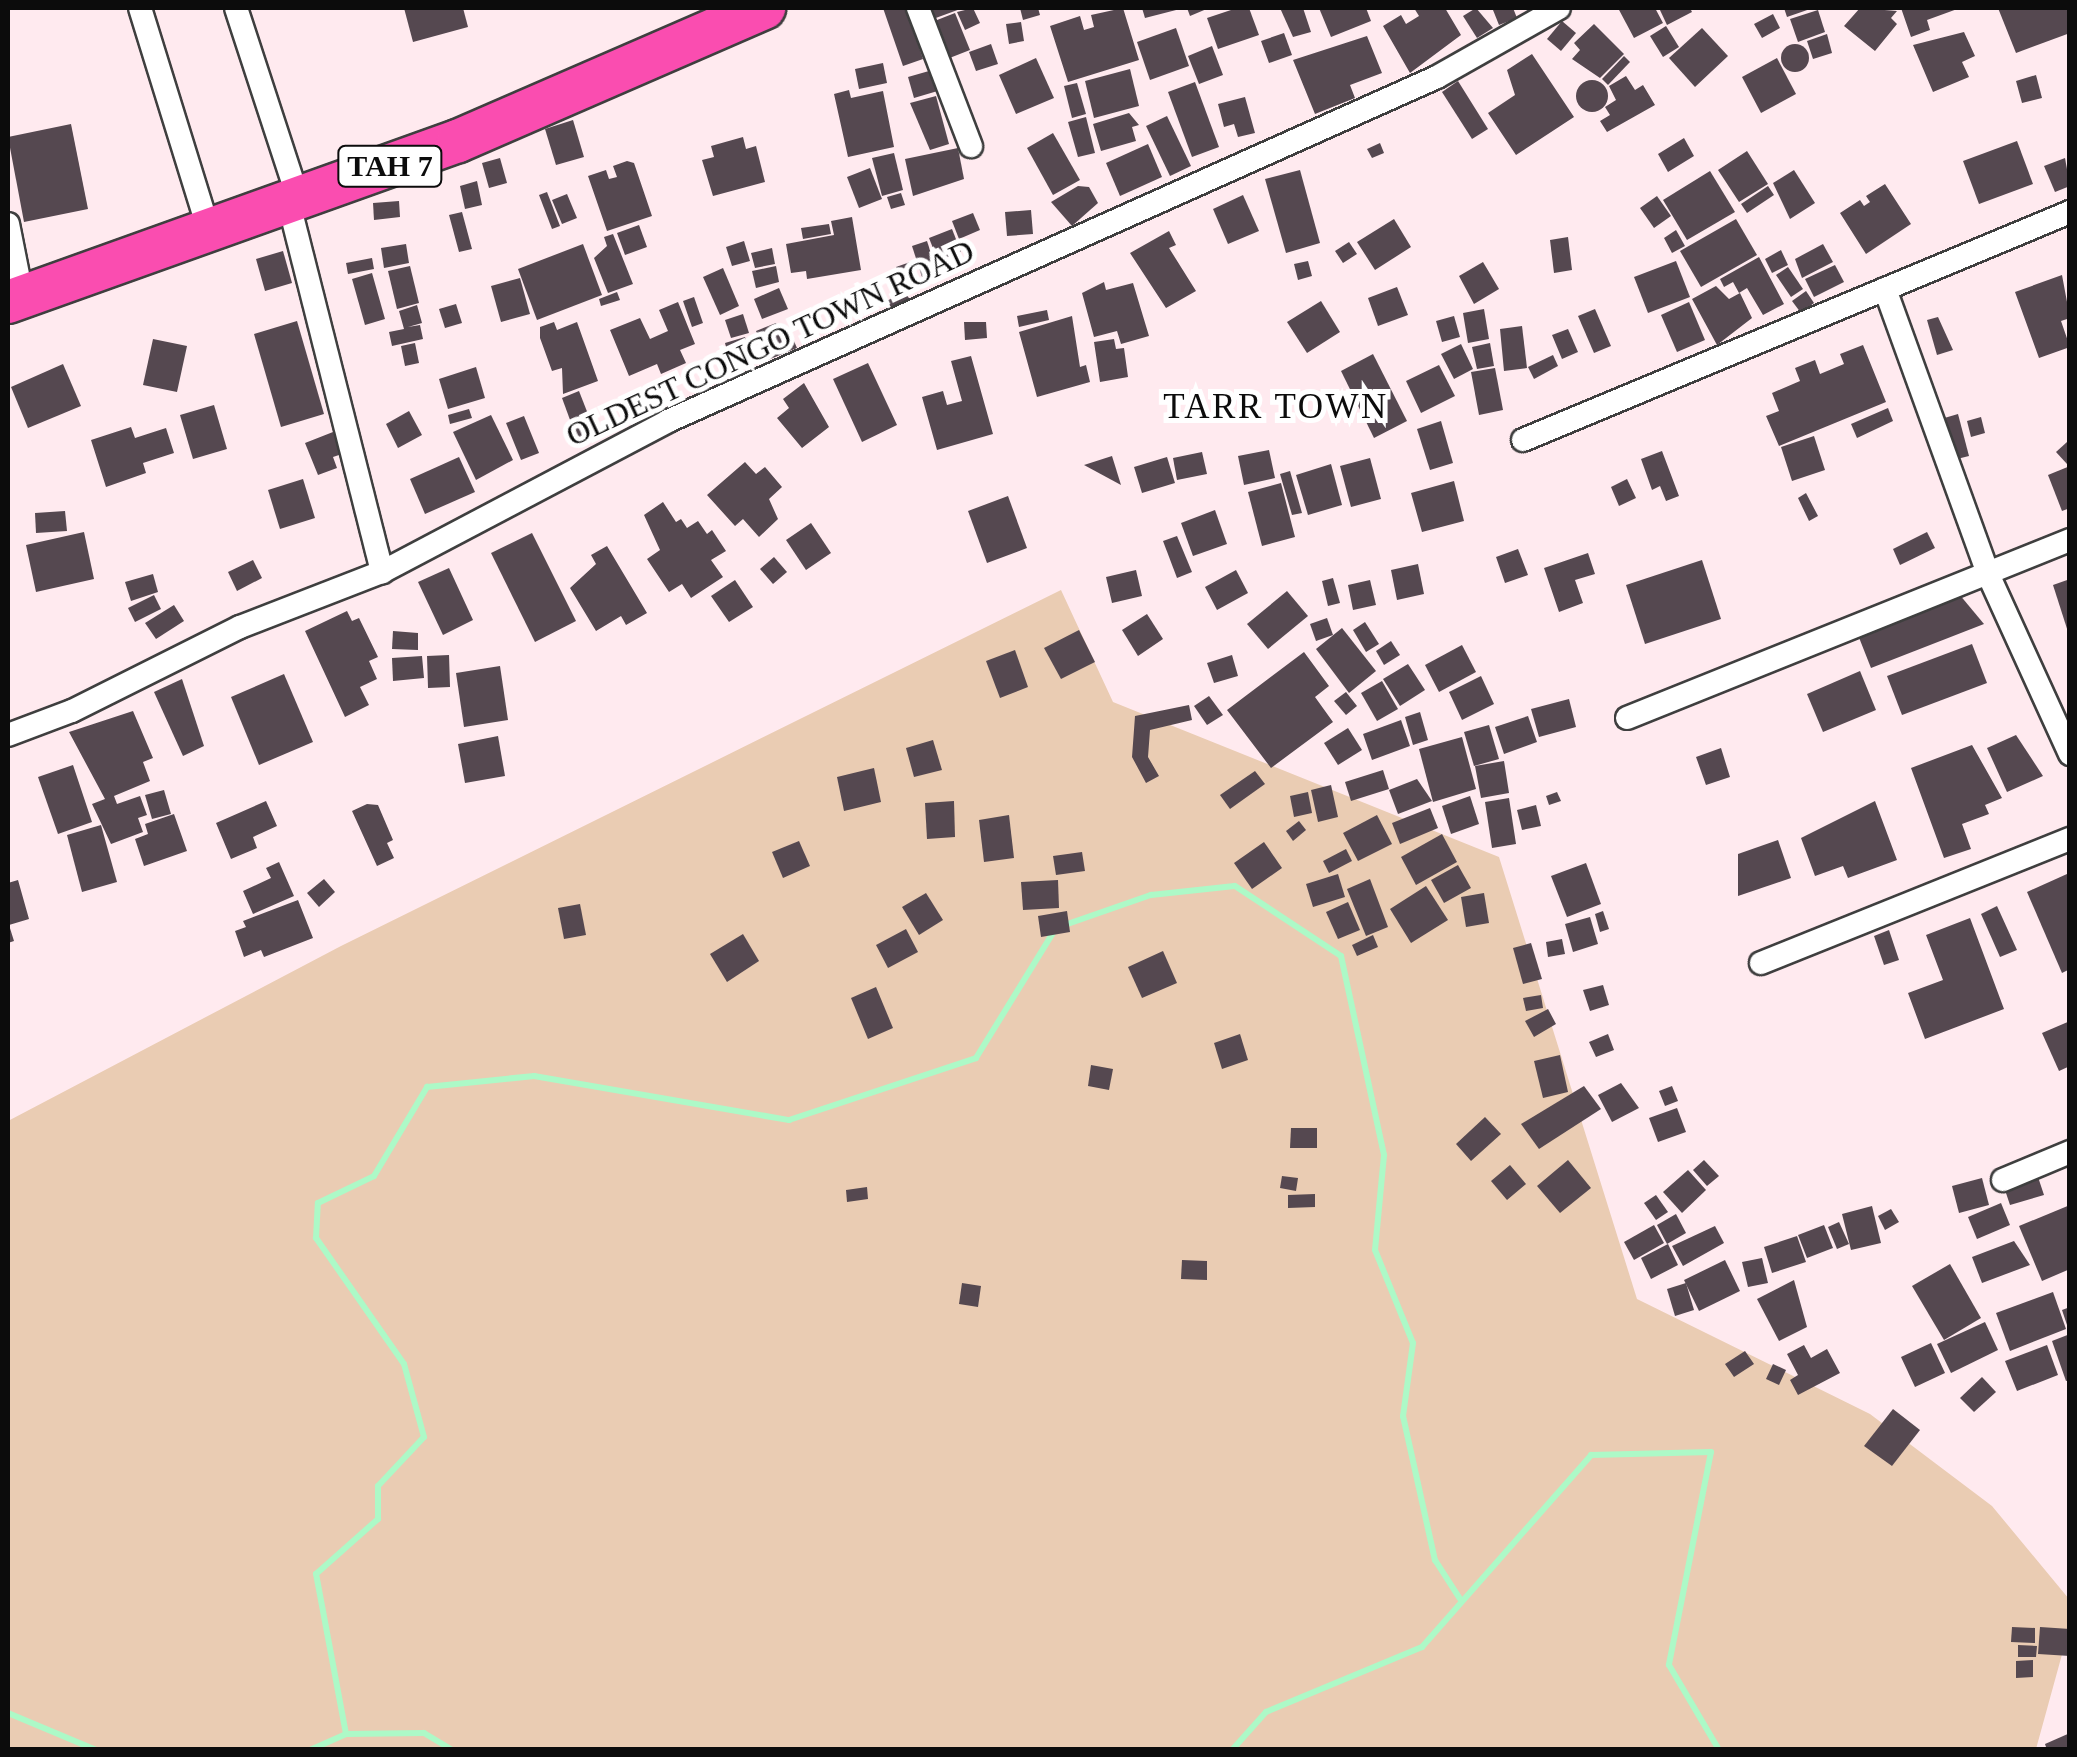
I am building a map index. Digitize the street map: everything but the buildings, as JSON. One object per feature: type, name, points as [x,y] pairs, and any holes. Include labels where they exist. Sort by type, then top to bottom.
[{"type":"highway","name":"TAH 7","points":[[15,298],[458,141],[764,8]]},
{"type":"street","points":[[140,8],[209,231]]},
{"type":"street","points":[[236,8],[294,202],[382,572]]},
{"type":"street","points":[[918,8],[971,146]]},
{"type":"street","name":"OLDEST CONGO TOWN ROAD","points":[[8,735],[72,711],[240,627],[382,572],[668,420],[1437,77],[1559,8]]},
{"type":"street","points":[[1523,440],[2070,212]]},
{"type":"street","points":[[8,224],[15,298]]},
{"type":"street","points":[[1885,289],[1988,574],[2070,754]]},
{"type":"street","points":[[1628,718],[2070,540]]},
{"type":"street","points":[[1761,963],[2070,839]]},
{"type":"street","points":[[2003,1180],[2070,1152]]},
{"type":"shaded area","points":[[1061,590],[1113,702],[1499,857],[1637,1299],[1870,1414],[1992,1506],[2069,1599],[2069,1629],[2036,1749],[8,1750],[8,1121],[341,946]]},
{"type":"waterway","points":[[346,1734],[316,1574],[378,1519],[378,1486],[424,1437],[404,1364],[316,1238],[318,1203],[374,1176],[427,1087],[534,1076],[789,1120],[976,1058],[1056,928],[1151,895],[1235,886],[1341,956],[1384,1155],[1375,1250],[1413,1343],[1403,1416],[1435,1560],[1460,1599]]},
{"type":"waterway","points":[[1232,1750],[1266,1712],[1422,1647],[1591,1455],[1711,1452],[1669,1665],[1719,1750]]},
{"type":"waterway","points":[[8,1713],[96,1750]]},
{"type":"waterway","points":[[310,1750],[346,1734],[424,1733],[452,1750]]},
{"type":"district","name":"TARR TOWN","points":[[1276,407]]}]
